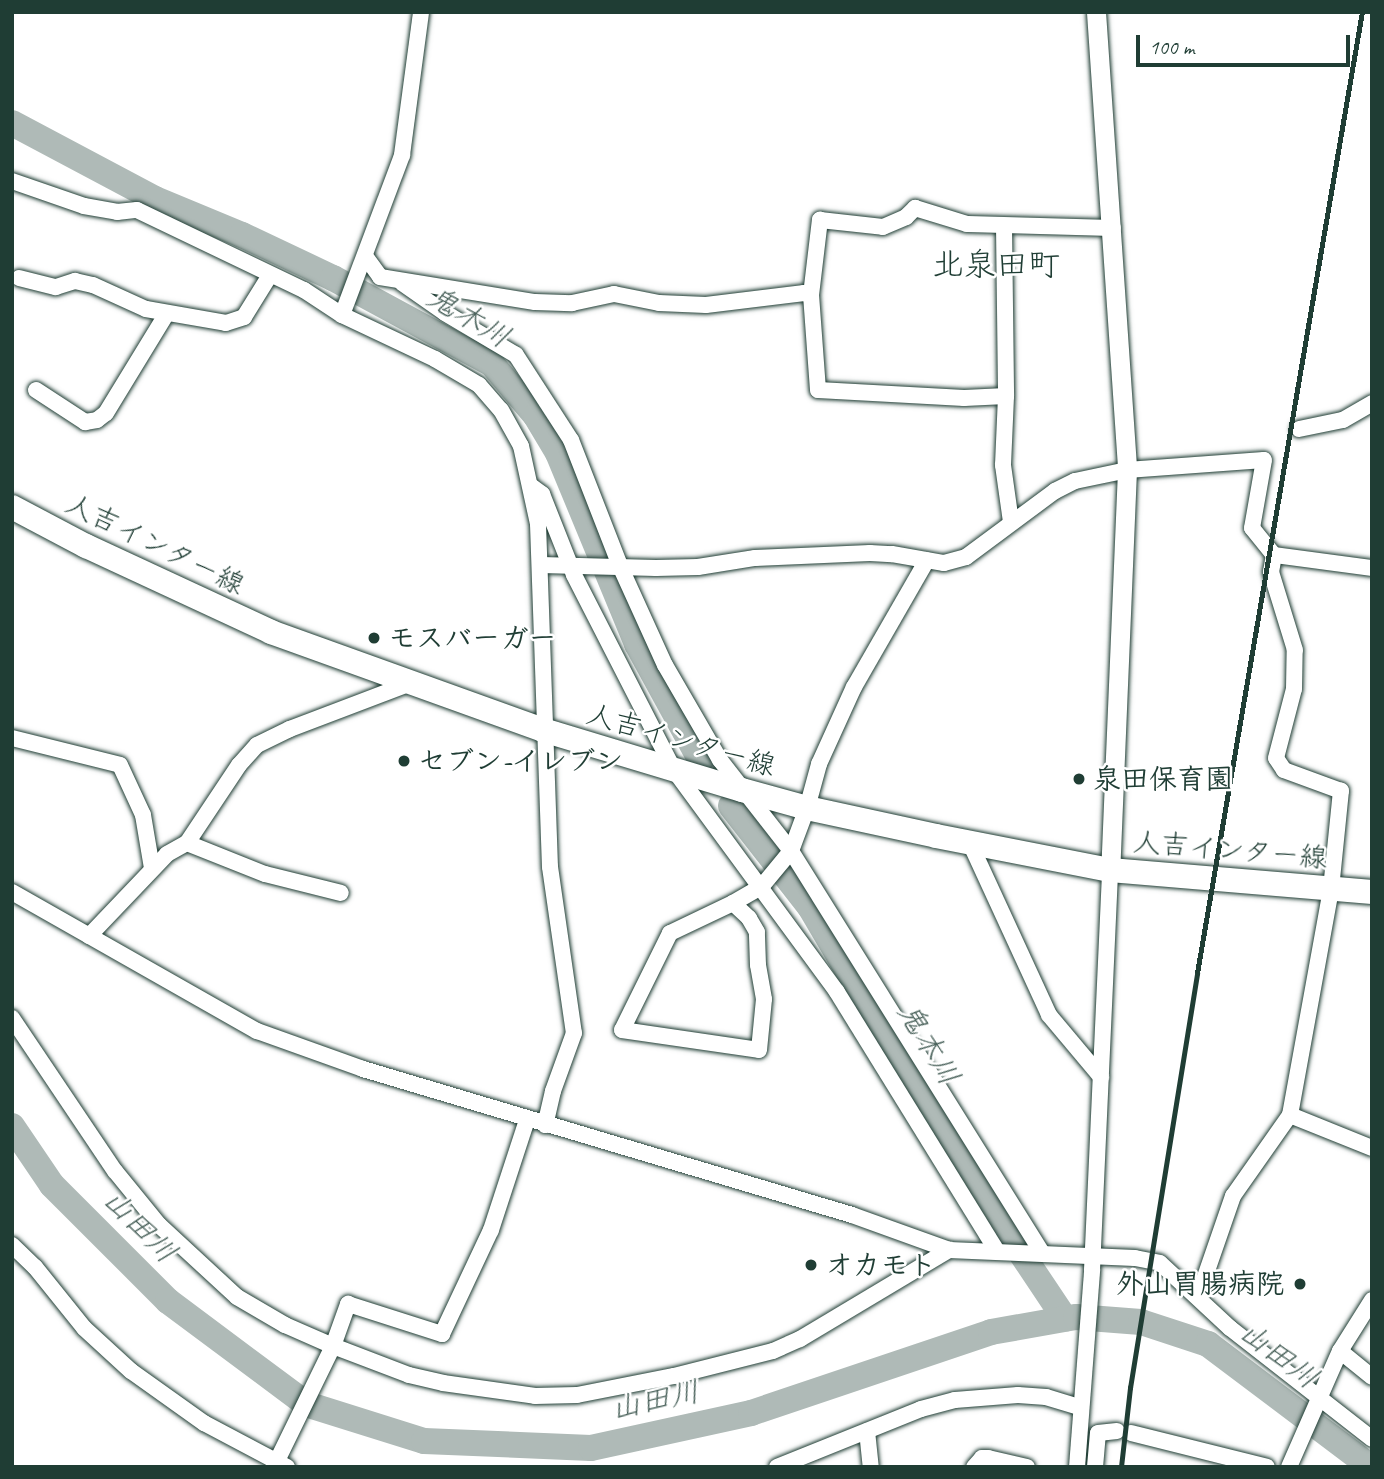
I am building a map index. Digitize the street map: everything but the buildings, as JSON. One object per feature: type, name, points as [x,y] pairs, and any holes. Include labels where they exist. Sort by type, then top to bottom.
[{"type":"main road","name":"人吉インター線","points":[[12,507],[86,546],[271,632],[543,730],[742,790],[807,808],[1110,870],[1372,892]]},
{"type":"street","points":[[342,314],[402,155],[421,12]]},
{"type":"street","points":[[1077,1467],[1092,1262],[1127,470],[1113,228],[1096,12]]},
{"type":"street","points":[[12,181],[83,206],[117,212],[137,211],[304,290],[342,314],[435,359],[478,385],[500,410],[521,446],[531,486],[541,565],[543,730],[550,867],[573,1033],[545,1125]]},
{"type":"street","points":[[1006,396],[964,398],[818,390],[811,295],[820,220],[883,227],[906,217],[915,208],[967,224],[1113,228]]},
{"type":"street","points":[[1004,226],[1006,396],[1003,466],[1012,522]]},
{"type":"street","points":[[365,256],[380,277],[402,283],[535,302],[572,303],[614,294],[659,303],[706,305],[804,293],[811,295]]},
{"type":"street","points":[[19,278],[56,287],[75,281],[93,285],[146,309],[226,323],[244,317],[270,275]]},
{"type":"street","points":[[402,283],[444,313],[516,355],[571,440],[616,566],[665,665],[720,760],[791,851],[1042,1253]]},
{"type":"street","points":[[36,390],[85,422],[97,419],[106,413],[167,313]]},
{"type":"street","points":[[1299,429],[1343,420],[1372,403]]},
{"type":"street","points":[[541,565],[698,567],[755,558],[870,553],[944,563],[966,557],[1012,522],[1075,481],[1127,470],[1264,460],[1252,527],[1274,555],[1372,568]]},
{"type":"street","points":[[531,486],[542,494],[573,566],[674,770],[762,886],[837,992],[997,1251]]},
{"type":"street","points":[[1198,1297],[1233,1196],[1290,1115],[1331,889],[1341,791],[1284,770],[1276,758],[1294,689],[1295,650],[1271,572],[1274,555]]},
{"type":"street","points":[[733,904],[749,918],[757,932],[758,965],[764,999],[759,1050],[622,1030],[670,933],[733,904],[762,886],[791,851],[807,808],[818,764],[854,687],[927,560]]},
{"type":"street","points":[[89,936],[152,868],[167,854],[187,843],[239,765],[257,745],[290,729],[411,683]]},
{"type":"street","points":[[12,738],[120,765],[143,816],[152,868]]},
{"type":"street","points":[[187,843],[265,874],[341,893]]},
{"type":"street","points":[[970,843],[1049,1014],[1101,1077]]},
{"type":"street","points":[[12,892],[257,1031],[363,1069],[839,1211],[949,1250],[1042,1253],[1092,1262],[1152,1260],[1169,1269],[1230,1328],[1372,1439]]},
{"type":"street","points":[[12,1018],[115,1171],[159,1225],[237,1297],[285,1325],[409,1375],[443,1383],[535,1396],[577,1395],[674,1376],[773,1351],[800,1339],[949,1250]]},
{"type":"street","points":[[1290,1115],[1372,1148]]},
{"type":"street","points":[[14,1250],[35,1267],[84,1328],[131,1371],[204,1423],[279,1465],[333,1346],[348,1304],[442,1334],[491,1230],[527,1120]]},
{"type":"street","points":[[1289,1467],[1340,1351],[1372,1300]]},
{"type":"street","points":[[1340,1351],[1372,1377]]},
{"type":"street","points":[[777,1467],[921,1409],[977,1397],[1027,1395],[1080,1401]]},
{"type":"street","points":[[867,1431],[871,1467]]},
{"type":"street","points":[[1095,1467],[1098,1433],[1124,1432],[1267,1467]]},
{"type":"street","points":[[974,1467],[982,1458],[1027,1467]]},
{"type":"waterway","name":"鬼木川","points":[[12,123],[155,199],[242,235],[333,278],[492,364],[536,416],[558,453],[637,644],[701,761]]},
{"type":"waterway","name":"鬼木川","points":[[731,806],[810,907],[961,1163],[1065,1319]]},
{"type":"waterway","name":"山田川","points":[[12,1126],[52,1185],[168,1301],[306,1404],[424,1441],[591,1448],[751,1413],[991,1332],[1076,1317],[1141,1322],[1208,1344],[1371,1467]]},
{"type":"railway","points":[[1121,1467],[1130,1388],[1197,973],[1362,12]]},
{"type":"place","name":"モスバーガー","points":[[374,638]]},
{"type":"place","name":"セブン-イレブン","points":[[404,761]]},
{"type":"place","name":"泉田保育園","points":[[1079,779]]},
{"type":"place","name":"オカモト","points":[[811,1265]]},
{"type":"place","name":"外山胃腸病院","points":[[1300,1284]]},
{"type":"district","name":"北泉田町","points":[[996,265]]}]
